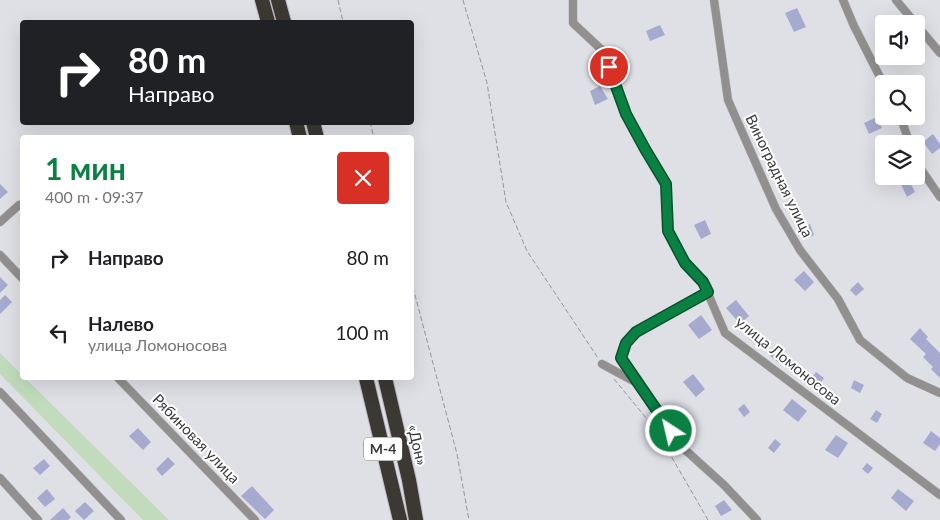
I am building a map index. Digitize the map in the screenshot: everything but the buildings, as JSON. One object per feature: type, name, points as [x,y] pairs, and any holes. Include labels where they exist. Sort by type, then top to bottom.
[{"type":"highway","points":[[262,0],[267,20]]},
{"type":"highway","points":[[278,0],[283,20]]},
{"type":"highway","name":"М-4","points":[[366,380],[400,520]]},
{"type":"highway","name":"«Дон»","points":[[384,380],[409,480],[416,520]]},
{"type":"street","name":"улица Ломоносова","points":[[573,0],[574,23],[604,52],[626,114],[666,184],[668,231],[685,263],[703,282],[726,333],[940,494]]},
{"type":"street","name":"Виноградная улица","points":[[714,0],[728,100],[776,209],[800,250],[838,299],[860,340],[907,378],[940,393]]},
{"type":"street","points":[[843,0],[879,75]]},
{"type":"street","points":[[896,0],[908,15]]},
{"type":"street","points":[[925,35],[940,53]]},
{"type":"street","points":[[925,175],[940,197]]},
{"type":"street","points":[[0,222],[19,205]]},
{"type":"street","points":[[0,255],[20,276]]},
{"type":"street","points":[[708,292],[636,332],[626,343],[621,358],[682,447],[724,485],[757,520]]},
{"type":"street","points":[[602,364],[637,382]]},
{"type":"street","name":"Рябиновая улица","points":[[120,380],[255,520]]},
{"type":"street","points":[[0,392],[121,520]]},
{"type":"street","points":[[0,478],[38,520]]},
{"type":"path","points":[[338,0],[343,20]]},
{"type":"path","points":[[463,0],[488,83],[506,202],[527,251],[602,364],[656,430],[708,520]]},
{"type":"path","points":[[414,291],[457,454],[469,520]]},
{"type":"green space","points":[[0,353],[20,373],[20,380],[27,380],[169,520],[143,520],[0,374]]},
{"type":"route","points":[[609,67],[626,114],[666,184],[668,231],[685,263],[703,282],[708,292],[636,332],[626,343],[621,358],[671,431]]}]
